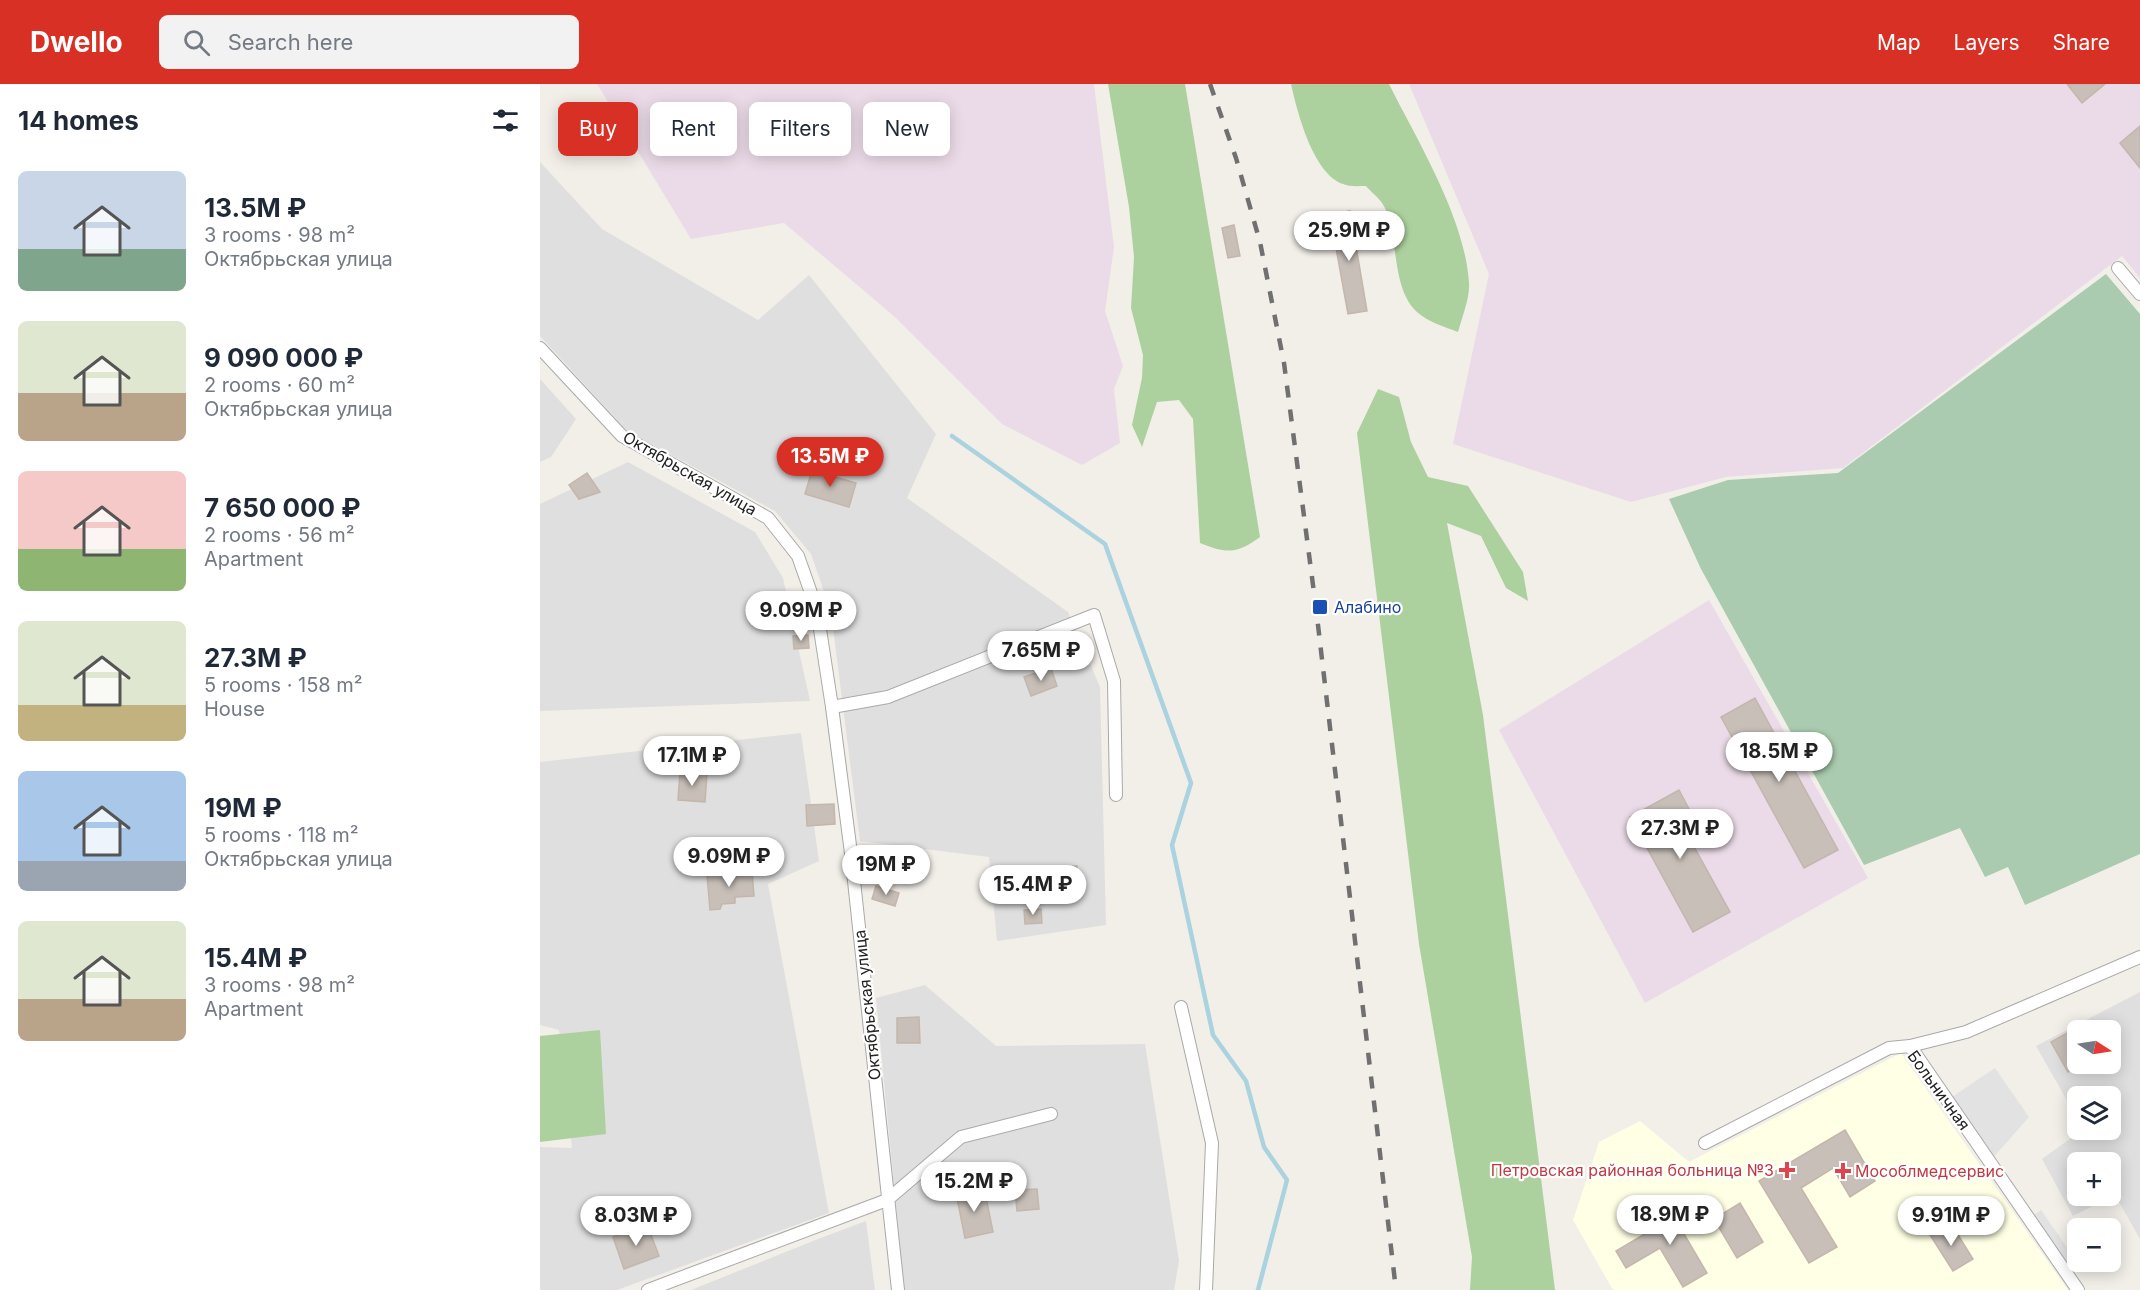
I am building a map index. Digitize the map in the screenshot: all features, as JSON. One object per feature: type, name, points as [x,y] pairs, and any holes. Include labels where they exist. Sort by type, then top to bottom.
[{"type":"street","points":[[2118,268],[2140,294]]},
{"type":"street","name":"Октябрьская улица","points":[[540,348],[622,436],[768,518],[798,556],[817,610],[832,707],[851,853],[898,1290]]},
{"type":"street","points":[[832,707],[888,697],[1094,615],[1114,681],[1116,795]]},
{"type":"street","points":[[1910,1046],[1966,1032],[2140,957]]},
{"type":"street","points":[[1181,1007],[1212,1143],[1206,1290]]},
{"type":"street","name":"Больничная","points":[[1705,1143],[1889,1048],[1910,1046],[2078,1290]]},
{"type":"street","points":[[648,1290],[887,1200],[961,1137],[1051,1114]]},
{"type":"shaded area","points":[[597,84],[1094,84],[1114,247],[1105,311],[1123,366],[1114,389],[1120,443],[1082,465],[1002,424],[895,317],[784,223],[691,239],[638,152],[638,102],[608,102]]},
{"type":"shaded area","points":[[1409,84],[2140,84],[2140,278],[2122,256],[1843,468],[1726,477],[1631,502],[1453,444],[1489,274]]},
{"type":"shaded area","points":[[540,162],[602,229],[758,320],[809,275],[936,434],[907,498],[1068,612],[1100,687],[1106,925],[997,941],[989,857],[860,841],[831,612],[811,554],[775,511],[627,431],[540,336]]},
{"type":"shaded area","points":[[2106,274],[2140,314],[2140,854],[2025,905],[2008,867],[1985,877],[1960,828],[1864,865],[1701,569],[1669,499],[1728,480],[1838,473]]},
{"type":"shaded area","points":[[540,379],[576,419],[551,457],[540,462]]},
{"type":"shaded area","points":[[628,462],[755,532],[783,578],[810,701],[540,711],[540,504]]},
{"type":"shaded area","points":[[1709,600],[1868,878],[1645,1003],[1499,730]]},
{"type":"shaded area","points":[[801,733],[819,861],[768,884],[829,1213],[617,1290],[540,1290],[540,1147],[572,1148],[559,1030],[540,1025],[540,762]]},
{"type":"shaded area","points":[[925,985],[996,1046],[1145,1044],[1179,1261],[1174,1290],[904,1290],[876,998]]},
{"type":"shaded area","points":[[2140,992],[2140,1239],[2121,1206],[2121,1152],[2067,1152],[2067,1205],[2042,1159],[2068,1140],[2121,1140],[2121,1086],[2067,1086],[2067,1100],[2036,1046],[2067,1030],[2067,1074],[2121,1074],[2121,1020],[2086,1020]]},
{"type":"shaded area","name":"Петровская районная больница №3","points":[[1901,1053],[2068,1290],[1613,1290],[1573,1220],[1599,1142],[1640,1121],[1689,1162]]},
{"type":"shaded area","points":[[1995,1068],[2029,1117],[1991,1160],[1949,1099]]},
{"type":"shaded area","points":[[2068,1206],[2093,1206],[2073,1216]]},
{"type":"shaded area","points":[[2041,1210],[2067,1247],[2067,1269],[2031,1217]]},
{"type":"shaded area","points":[[866,1221],[875,1290],[691,1290],[818,1239]]},
{"type":"green space","points":[[1108,84],[1185,84],[1260,537],[1245,547],[1225,550],[1200,543],[1193,419],[1179,400],[1157,402],[1142,447],[1132,425],[1142,378],[1143,355],[1131,308],[1134,257],[1129,207]]},
{"type":"green space","points":[[1291,84],[1389,84],[1450,207],[1466,258],[1469,289],[1458,332],[1426,319],[1408,301],[1398,273],[1388,214],[1382,203],[1366,186],[1343,184],[1332,178],[1323,168],[1302,125]]},
{"type":"green space","points":[[1378,389],[1399,397],[1411,442],[1428,477],[1468,486],[1523,572],[1528,601],[1506,588],[1481,536],[1447,523],[1483,715],[1555,1290],[1470,1290],[1472,1257],[1419,944],[1357,433]]},
{"type":"green space","points":[[600,1030],[606,1134],[540,1142],[540,1036]]},
{"type":"building","points":[[2067,84],[2105,84],[2082,103]]},
{"type":"building","points":[[2140,126],[2140,168],[2120,143]]},
{"type":"building","points":[[1350,211],[1367,311],[1348,314],[1330,215]]},
{"type":"building","points":[[1234,225],[1240,256],[1228,258],[1222,228]]},
{"type":"building","points":[[812,470],[856,483],[849,507],[805,494]]},
{"type":"building","points":[[587,473],[600,492],[579,499],[569,485]]},
{"type":"building","points":[[808,635],[809,648],[794,649],[793,636]]},
{"type":"building","points":[[1051,668],[1057,686],[1031,696],[1024,677]]},
{"type":"building","points":[[1755,698],[1838,850],[1804,868],[1721,717]]},
{"type":"building","points":[[680,772],[707,774],[705,802],[678,800]]},
{"type":"building","points":[[1679,790],[1698,826],[1686,832],[1730,912],[1693,932],[1630,817]]},
{"type":"building","points":[[834,804],[835,824],[807,826],[806,805]]},
{"type":"building","points":[[1077,866],[1078,883],[1047,885],[1046,867]]},
{"type":"building","points":[[752,871],[754,896],[735,897],[735,903],[722,904],[720,909],[710,910],[707,875]]},
{"type":"building","points":[[876,886],[899,893],[895,906],[872,899]]},
{"type":"building","points":[[1041,909],[1042,923],[1025,924],[1024,910]]},
{"type":"building","points":[[919,1017],[920,1043],[897,1043],[897,1018]]},
{"type":"building","points":[[2067,1033],[2067,1070],[2051,1042]]},
{"type":"building","points":[[1845,1130],[1875,1181],[1850,1197],[1833,1168],[1801,1188],[1837,1247],[1809,1263],[1759,1181]]},
{"type":"building","points":[[984,1187],[993,1232],[965,1238],[956,1193]]},
{"type":"building","points":[[1037,1189],[1039,1209],[1017,1211],[1015,1190]]},
{"type":"building","points":[[1740,1203],[1763,1242],[1737,1258],[1714,1219]]},
{"type":"building","points":[[1695,1204],[1705,1221],[1684,1234],[1707,1273],[1683,1287],[1660,1248],[1626,1268],[1616,1251]]},
{"type":"building","points":[[1950,1222],[1973,1259],[1953,1271],[1930,1235]]},
{"type":"building","points":[[647,1224],[659,1256],[624,1269],[613,1237]]},
{"type":"waterway","points":[[952,436],[1105,544],[1191,783],[1172,845],[1213,1035],[1246,1081],[1264,1147],[1287,1180],[1258,1290]]},
{"type":"railway","points":[[1210,84],[1236,158],[1260,242],[1284,363],[1316,608],[1396,1290]]},
{"type":"place","name":"Алабино","points":[[1320,607]]},
{"type":"place","name":"Петровская районная больница №3","points":[[1787,1170]]},
{"type":"place","name":"Мособлмедсервис","points":[[1843,1171]]}]
